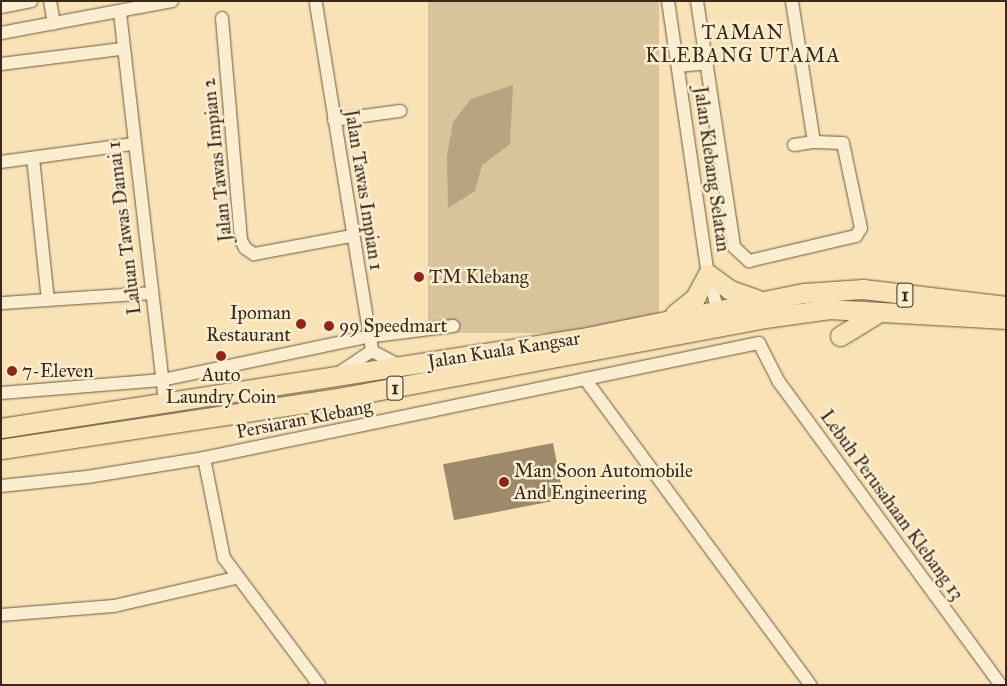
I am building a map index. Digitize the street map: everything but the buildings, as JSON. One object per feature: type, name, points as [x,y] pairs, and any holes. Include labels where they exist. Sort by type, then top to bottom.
[{"type":"highway","points":[[670,318],[696,298],[708,274],[730,290],[760,300]]},
{"type":"highway","name":"Jalan Kuala Kangsar","points":[[1,428],[582,338],[760,300],[833,290],[863,289],[1006,306]]},
{"type":"highway","name":"Jalan Kuala Kangsar","points":[[1,449],[343,397],[769,317],[828,309],[1006,319]]},
{"type":"highway","points":[[608,347],[618,341],[684,326],[717,310],[769,317]]},
{"type":"highway","points":[[840,336],[878,312]]},
{"type":"street","points":[[1,7],[31,1]]},
{"type":"street","points":[[50,1],[54,24]]},
{"type":"street","points":[[1,33],[120,13],[172,1]]},
{"type":"street","name":"Jalan Klebang Selatan","points":[[668,1],[708,274],[717,310]]},
{"type":"street","points":[[697,1],[734,247],[743,259],[759,259],[856,236],[861,231],[843,143],[814,142],[794,145]]},
{"type":"street","points":[[792,1],[814,142]]},
{"type":"street","name":"Jalan Tawas Impian 1","points":[[316,4],[351,236],[372,351]]},
{"type":"street","name":"Laluan Tawas Damai 1","points":[[120,13],[122,49],[165,403]]},
{"type":"street","name":"Jalan Tawas Impian 2","points":[[222,18],[241,240],[246,248],[254,254],[351,236]]},
{"type":"street","points":[[1,64],[122,49]]},
{"type":"street","points":[[679,66],[706,63]]},
{"type":"street","points":[[334,120],[400,111]]},
{"type":"street","points":[[1,162],[133,144]]},
{"type":"street","points":[[33,158],[48,300]]},
{"type":"street","points":[[1,303],[151,293]]},
{"type":"street","points":[[1,393],[162,380],[370,337],[452,326]]},
{"type":"street","name":"Persiaran Klebang","points":[[1,486],[87,477],[204,458],[759,343]]},
{"type":"street","name":"Lebuh Perusahaan Klebang 13","points":[[759,343],[778,382],[1001,685]]},
{"type":"street","points":[[332,376],[372,351],[400,366]]},
{"type":"street","points":[[585,379],[811,685]]},
{"type":"street","points":[[204,458],[218,539],[236,578],[319,685]]},
{"type":"street","points":[[1,615],[114,606],[236,578]]},
{"type":"shaded area","points":[[428,1],[659,1],[659,333],[428,333]]},
{"type":"shaded area","points":[[513,85],[510,144],[482,165],[475,191],[448,208],[447,156],[453,122],[471,99]]},
{"type":"place","name":"TM Klebang","points":[[419,277]]},
{"type":"place","name":"Ipoman Restaurant","points":[[301,324]]},
{"type":"place","name":"99 Speedmart","points":[[329,326]]},
{"type":"place","name":"Auto Laundry Coin","points":[[221,356]]},
{"type":"place","name":"7-Eleven","points":[[12,371]]},
{"type":"place","name":"Man Soon Automobile And Engineering","points":[[504,482]]},
{"type":"district","name":"TAMAN KLEBANG UTAMA","points":[[743,44]]}]
